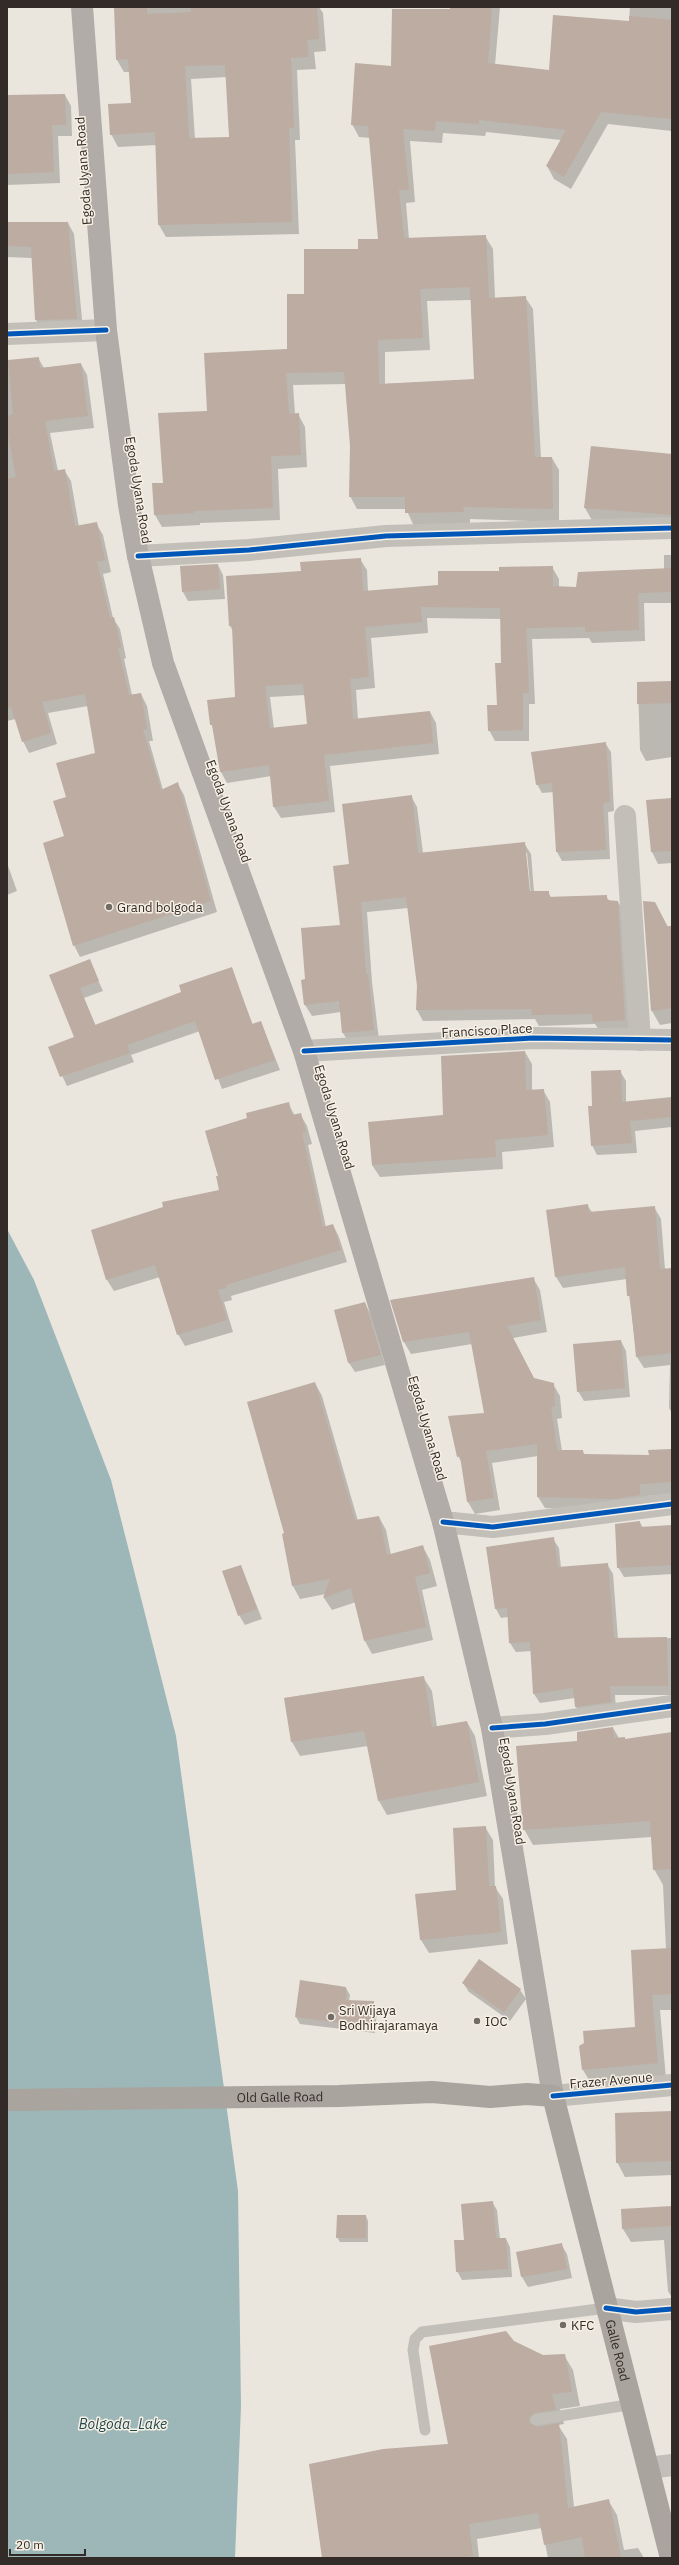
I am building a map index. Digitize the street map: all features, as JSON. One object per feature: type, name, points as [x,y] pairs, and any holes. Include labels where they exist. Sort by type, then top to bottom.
[{"type":"highway","name":"Old Galle Road","points":[[7,2100],[339,2096],[432,2092],[490,2097],[527,2094],[553,2096]]},
{"type":"highway","name":"Galle Road","points":[[553,2096],[606,2308],[633,2404],[671,2558]]},
{"type":"main road","name":"Egoda Uyana Road","points":[[82,7],[106,330],[129,505],[138,556],[163,663],[304,1051],[443,1522],[492,1728],[553,2096]]},
{"type":"street","points":[[7,334],[106,330]]},
{"type":"street","points":[[138,556],[249,550],[386,536],[672,528]]},
{"type":"street","points":[[625,816],[640,1040]]},
{"type":"street","name":"Francisco Place","points":[[304,1051],[533,1038],[672,1040]]},
{"type":"street","points":[[443,1522],[493,1527],[672,1504]]},
{"type":"street","points":[[492,1728],[545,1724],[672,1706]]},
{"type":"street","name":"Frazer Avenue","points":[[553,2096],[672,2085]]},
{"type":"street","points":[[606,2308],[636,2312],[672,2309]]},
{"type":"street","points":[[649,2468],[672,2465]]},
{"type":"lane","points":[[425,2430],[413,2350],[415,2339],[422,2332],[606,2308]]},
{"type":"lane","points":[[536,2420],[633,2404]]},
{"type":"water","name":"Bolgoda_Lake","points":[[7,1229],[34,1280],[111,1480],[176,1736],[238,2191],[241,2406],[235,2558],[7,2558]]},
{"type":"building","points":[[114,7],[147,7],[147,14],[191,12],[191,8],[317,7],[319,39],[307,40],[309,57],[291,58],[294,128],[289,128],[292,222],[158,225],[155,132],[110,135],[108,104],[131,103],[128,59],[116,60]],"holes":[[[225,65],[229,137],[189,138],[185,66]]]},
{"type":"building","points":[[450,7],[492,7],[488,63],[549,70],[553,15],[629,21],[629,16],[672,20],[672,119],[601,112],[564,177],[546,166],[566,130],[479,120],[479,124],[436,121],[435,131],[403,129],[409,190],[399,190],[404,238],[486,235],[489,298],[526,296],[535,457],[552,457],[553,509],[463,507],[464,512],[405,513],[405,497],[349,497],[350,446],[344,372],[286,373],[289,414],[299,413],[301,455],[271,456],[273,508],[194,511],[194,513],[154,515],[152,483],[163,483],[158,413],[207,411],[204,353],[287,349],[287,294],[304,294],[304,249],[358,249],[358,239],[378,239],[368,126],[351,125],[355,63],[391,66],[392,9],[450,9]],"holes":[[[470,287],[474,379],[379,384],[378,340],[423,338],[420,289]]]},
{"type":"building","points":[[65,94],[66,125],[52,125],[54,172],[7,174],[7,95]]},
{"type":"building","points":[[7,222],[68,222],[77,319],[35,320],[31,247],[7,246]]},
{"type":"building","points":[[39,357],[40,368],[81,363],[88,416],[45,421],[54,471],[65,469],[75,526],[97,522],[105,560],[97,562],[110,618],[114,617],[121,647],[118,648],[129,695],[141,693],[147,729],[143,730],[161,790],[178,782],[211,901],[73,946],[43,843],[64,836],[53,801],[66,797],[56,763],[95,753],[85,694],[42,702],[51,733],[22,742],[11,707],[7,708],[7,479],[16,477],[7,430],[7,416],[13,414],[8,360]]},
{"type":"building","points":[[591,446],[672,454],[672,515],[584,508]]},
{"type":"building","points":[[361,558],[363,591],[438,585],[438,571],[499,571],[499,567],[553,566],[553,586],[576,587],[578,572],[672,568],[672,592],[638,593],[639,630],[585,632],[585,627],[526,628],[529,693],[523,693],[523,730],[488,731],[487,705],[497,705],[495,663],[501,663],[500,608],[421,607],[422,622],[365,627],[369,677],[350,679],[353,719],[430,711],[433,743],[324,755],[329,801],[273,807],[269,765],[220,772],[212,725],[210,725],[207,700],[235,697],[232,626],[229,626],[226,576],[301,571],[300,562]],"holes":[[[303,684],[307,724],[270,728],[265,686]]]},
{"type":"building","points":[[218,564],[220,589],[182,592],[180,566]]},
{"type":"building","points":[[672,681],[672,703],[637,704],[637,682]]},
{"type":"building","points":[[606,742],[610,802],[603,803],[606,850],[556,852],[552,783],[536,785],[531,752]]},
{"type":"building","points":[[412,795],[418,853],[525,842],[530,891],[549,891],[549,897],[607,895],[607,900],[618,901],[625,1020],[593,1022],[592,1014],[532,1015],[531,1009],[416,1010],[417,986],[406,897],[361,902],[366,974],[368,974],[374,1030],[342,1033],[339,1001],[304,1005],[301,980],[305,979],[301,928],[340,925],[333,866],[349,864],[342,804]]},
{"type":"building","points":[[672,798],[672,851],[651,852],[646,800]]},
{"type":"building","points":[[643,901],[655,902],[667,926],[672,926],[672,1008],[651,1011]]},
{"type":"building","points":[[90,959],[99,981],[80,988],[95,1025],[181,992],[179,985],[232,967],[252,1024],[261,1021],[275,1060],[215,1080],[195,1021],[127,1045],[130,1053],[60,1077],[48,1047],[74,1037],[49,975]]},
{"type":"building","points":[[525,1051],[526,1090],[544,1089],[548,1135],[495,1140],[496,1157],[372,1165],[368,1122],[443,1115],[441,1056]]},
{"type":"building","points":[[621,1070],[622,1102],[672,1097],[672,1117],[630,1121],[632,1143],[591,1146],[588,1106],[592,1106],[591,1071]]},
{"type":"building","points":[[289,1102],[292,1115],[301,1113],[306,1132],[302,1133],[323,1227],[333,1224],[341,1250],[226,1285],[226,1288],[218,1290],[227,1320],[177,1335],[155,1265],[106,1280],[91,1230],[163,1207],[162,1202],[219,1190],[216,1176],[218,1176],[205,1131],[247,1118],[246,1113]]},
{"type":"building","points":[[588,1204],[589,1212],[655,1206],[660,1269],[672,1268],[672,1353],[636,1357],[630,1296],[627,1296],[625,1267],[555,1277],[546,1210]]},
{"type":"building","points":[[534,1277],[541,1320],[507,1326],[534,1378],[554,1383],[555,1406],[551,1407],[557,1450],[583,1450],[583,1454],[649,1455],[648,1450],[672,1449],[672,1482],[640,1484],[640,1495],[614,1499],[537,1497],[537,1444],[486,1451],[494,1498],[467,1502],[460,1456],[457,1457],[448,1416],[484,1413],[469,1332],[403,1342],[390,1300]]},
{"type":"building","points":[[365,1302],[381,1355],[348,1363],[334,1310]]},
{"type":"building","points":[[621,1340],[625,1388],[577,1392],[573,1344]]},
{"type":"building","points":[[315,1382],[355,1520],[379,1516],[387,1555],[423,1545],[430,1573],[415,1577],[426,1627],[364,1641],[351,1588],[323,1598],[330,1579],[292,1586],[282,1534],[284,1533],[247,1402]]},
{"type":"building","points":[[640,1521],[640,1527],[672,1525],[672,1565],[617,1568],[615,1524]]},
{"type":"building","points":[[554,1537],[558,1567],[608,1563],[614,1638],[667,1637],[668,1686],[610,1686],[611,1702],[575,1707],[573,1688],[533,1694],[530,1642],[509,1643],[507,1608],[495,1609],[486,1547]]},
{"type":"building","points":[[241,1565],[257,1609],[238,1616],[222,1571]]},
{"type":"building","points":[[424,1676],[432,1727],[467,1721],[479,1782],[378,1801],[364,1731],[291,1742],[284,1698]]},
{"type":"building","points":[[613,1727],[614,1738],[625,1737],[625,1739],[672,1732],[672,1869],[653,1870],[650,1821],[523,1830],[516,1746],[577,1741],[577,1732]]},
{"type":"building","points":[[486,1826],[489,1886],[496,1886],[501,1932],[420,1940],[415,1894],[456,1890],[453,1828]]},
{"type":"building","points":[[672,1948],[672,1994],[652,1995],[658,2063],[582,2070],[579,2046],[584,2043],[583,2031],[635,2027],[631,1950]]},
{"type":"building","points":[[479,1959],[521,1989],[504,2012],[462,1983]]},
{"type":"building","points":[[300,1980],[346,1987],[346,2000],[374,2001],[372,2027],[295,2017]]},
{"type":"building","points":[[672,2111],[672,2161],[616,2163],[615,2113]]},
{"type":"building","points":[[493,2201],[496,2238],[506,2238],[508,2269],[456,2272],[454,2240],[464,2240],[461,2204]]},
{"type":"building","points":[[672,2206],[672,2226],[622,2229],[621,2209]]},
{"type":"building","points":[[337,2215],[366,2215],[366,2238],[336,2238]]},
{"type":"building","points":[[562,2243],[567,2269],[521,2277],[516,2252]]},
{"type":"building","points":[[506,2331],[514,2341],[543,2355],[565,2354],[572,2392],[552,2394],[556,2410],[534,2413],[530,2417],[529,2422],[537,2427],[559,2423],[568,2508],[609,2499],[621,2558],[585,2558],[582,2537],[544,2545],[538,2513],[469,2524],[473,2556],[455,2558],[322,2558],[309,2464],[383,2449],[448,2444],[429,2346]]},
{"type":"cycle path","points":[[7,334],[106,330]]},
{"type":"cycle path","points":[[138,556],[249,550],[386,536],[672,528]]},
{"type":"cycle path","points":[[304,1051],[533,1038],[672,1040]]},
{"type":"cycle path","points":[[443,1522],[493,1527],[672,1504]]},
{"type":"cycle path","points":[[492,1728],[545,1724],[672,1706]]},
{"type":"cycle path","points":[[553,2096],[672,2085]]},
{"type":"cycle path","points":[[606,2308],[636,2312],[672,2309]]},
{"type":"place","name":"Grand bolgoda","points":[[109,907]]},
{"type":"place","name":"Sri Wijaya Bodhirajaramaya","points":[[331,2017]]},
{"type":"place","name":"IOC","points":[[477,2021]]},
{"type":"place","name":"KFC","points":[[563,2325]]}]
